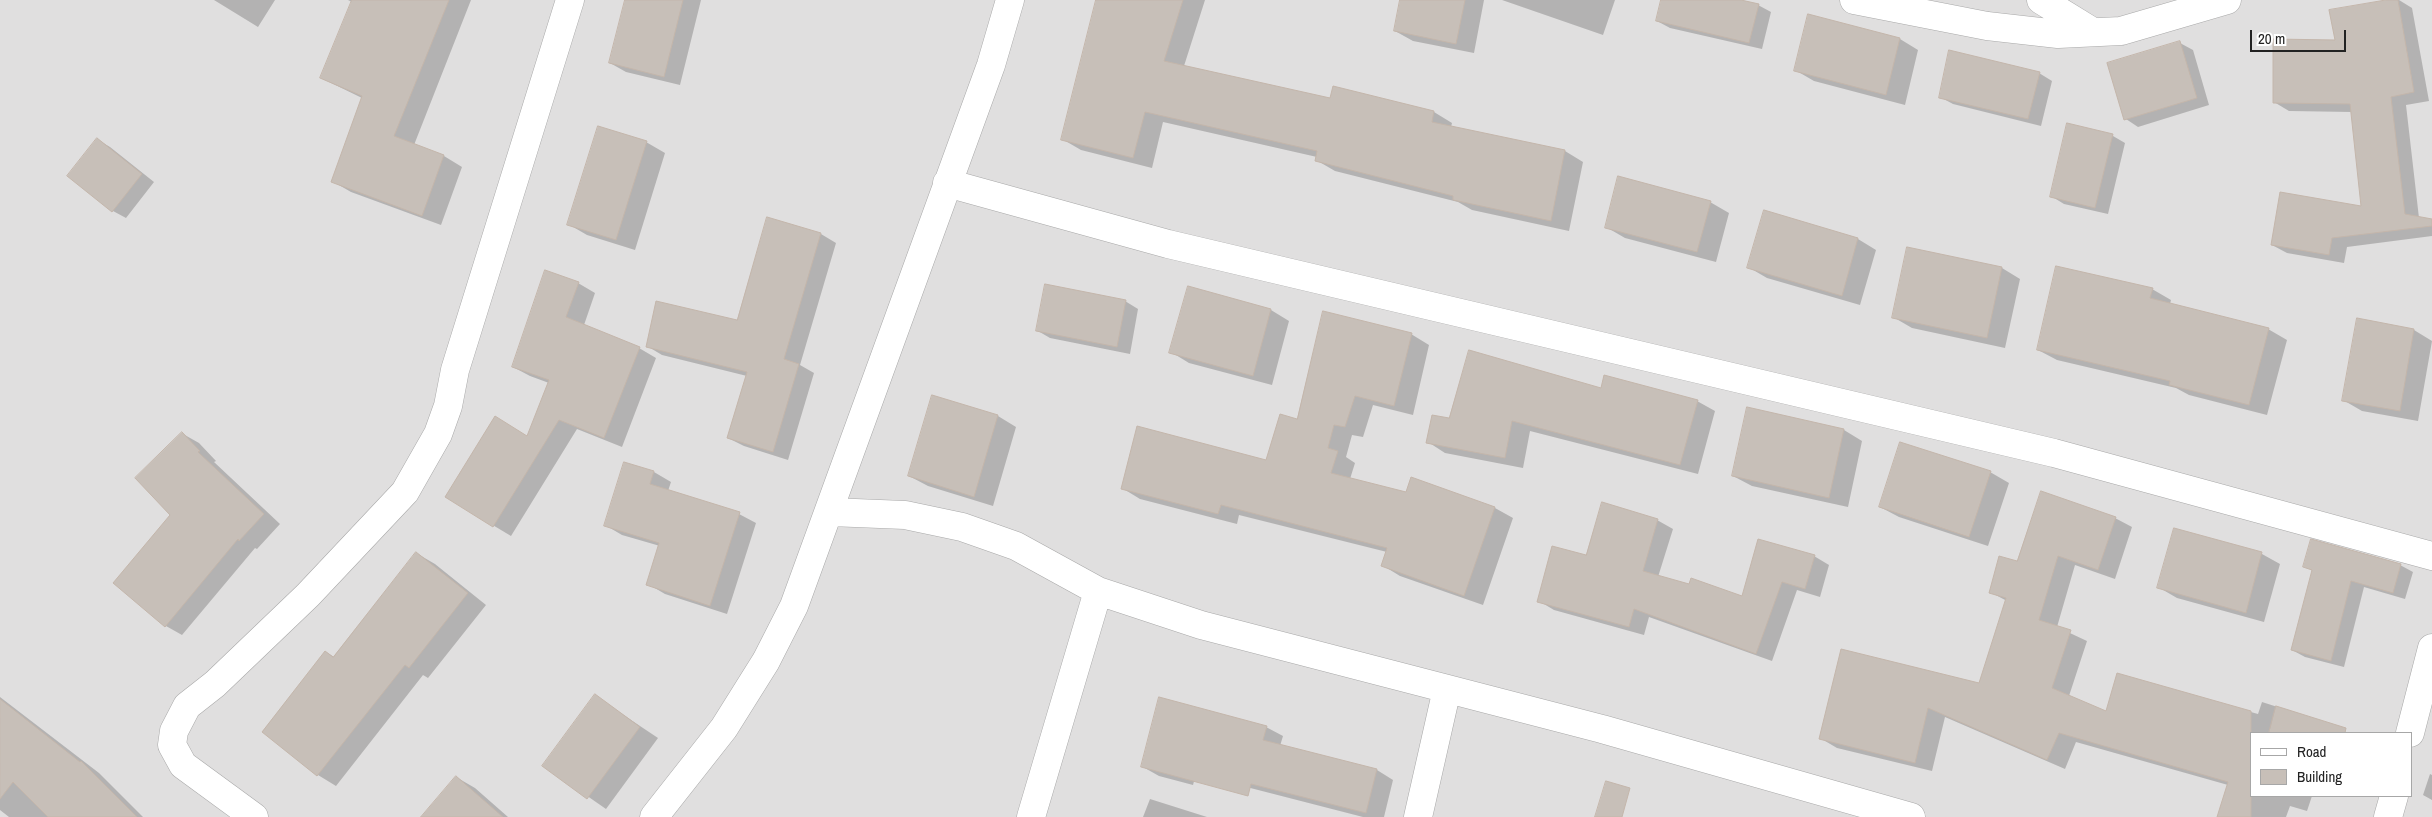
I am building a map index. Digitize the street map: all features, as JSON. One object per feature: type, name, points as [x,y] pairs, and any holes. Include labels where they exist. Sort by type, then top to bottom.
[{"type":"street","points":[[254,817],[184,765],[172,745],[174,731],[187,706],[215,684],[308,595],[378,523],[405,492],[423,463],[438,434],[448,406],[455,370],[570,0]]},
{"type":"street","points":[[654,817],[724,728],[766,661],[794,606],[830,512],[990,65],[1010,0]]},
{"type":"street","points":[[1854,0],[1987,26],[2058,34],[2121,31],[2227,0]]},
{"type":"street","points":[[2041,0],[2093,32]]},
{"type":"street","points":[[947,183],[1178,246],[2054,454],[2432,556]]},
{"type":"street","points":[[830,512],[905,515],[962,527],[1016,546],[1098,592],[1201,625],[1602,729],[1911,817]]},
{"type":"street","points":[[1031,817],[1098,592]]},
{"type":"street","points":[[2410,732],[2432,648]]},
{"type":"street","points":[[1418,817],[1447,689]]},
{"type":"street","points":[[2388,817],[2394,797]]},
{"type":"shaded area","points":[[0,0],[2432,0],[2432,817],[0,817]]},
{"type":"building","points":[[352,0],[449,0],[394,136],[444,155],[422,216],[331,182],[362,96],[320,78]]},
{"type":"building","points":[[625,0],[683,0],[664,77],[609,63]]},
{"type":"building","points":[[1096,0],[1183,0],[1164,61],[1330,98],[1333,86],[1434,111],[1432,122],[1565,150],[1551,221],[1453,200],[1453,196],[1315,161],[1317,151],[1145,112],[1133,158],[1061,140]]},
{"type":"building","points":[[1400,0],[1465,0],[1456,44],[1394,31]]},
{"type":"building","points":[[1661,0],[1741,0],[1759,4],[1749,43],[1656,21]]},
{"type":"building","points":[[2386,0],[2398,0],[2414,92],[2391,97],[2405,214],[2432,219],[2432,226],[2332,238],[2329,255],[2271,245],[2280,192],[2361,206],[2350,104],[2273,103],[2273,39],[2335,40],[2329,10]]},
{"type":"building","points":[[1808,14],[1900,38],[1886,95],[1794,71]]},
{"type":"building","points":[[2180,41],[2197,98],[2124,120],[2107,63]]},
{"type":"building","points":[[1949,50],[2040,72],[2028,119],[1939,98]]},
{"type":"building","points":[[2067,123],[2113,134],[2095,208],[2050,197]]},
{"type":"building","points":[[598,126],[647,141],[616,240],[567,225]]},
{"type":"building","points":[[97,138],[142,174],[112,212],[67,176]]},
{"type":"building","points":[[1618,176],[1711,201],[1697,252],[1605,228]]},
{"type":"building","points":[[1764,210],[1858,238],[1842,296],[1747,268]]},
{"type":"building","points":[[767,217],[821,233],[784,359],[799,364],[773,452],[727,438],[747,372],[646,347],[656,301],[737,320]]},
{"type":"building","points":[[1907,247],[2002,267],[1987,338],[1892,318]]},
{"type":"building","points":[[2056,266],[2153,288],[2150,298],[2269,328],[2249,405],[2169,385],[2170,381],[2037,350]]},
{"type":"building","points":[[545,270],[579,282],[566,317],[640,347],[604,438],[559,420],[493,527],[445,497],[495,416],[527,436],[549,380],[512,367]]},
{"type":"building","points":[[1045,284],[1126,300],[1117,347],[1036,331]]},
{"type":"building","points":[[1188,286],[1271,309],[1253,376],[1169,353]]},
{"type":"building","points":[[1323,311],[1412,333],[1394,406],[1355,396],[1345,427],[1334,425],[1328,448],[1338,451],[1331,473],[1406,492],[1411,477],[1495,507],[1464,596],[1381,566],[1387,548],[1221,505],[1218,514],[1121,489],[1137,426],[1266,460],[1280,414],[1297,419]]},
{"type":"building","points":[[2357,318],[2414,329],[2400,411],[2342,401]]},
{"type":"building","points":[[1469,350],[1601,388],[1604,375],[1698,400],[1680,465],[1512,421],[1505,458],[1426,443],[1432,415],[1449,418]]},
{"type":"building","points":[[932,395],[998,415],[974,497],[908,476]]},
{"type":"building","points":[[1747,407],[1844,429],[1829,498],[1732,476]]},
{"type":"building","points":[[182,432],[200,451],[198,452],[264,514],[239,541],[238,539],[165,627],[113,583],[170,515],[135,478]]},
{"type":"building","points":[[1900,442],[1991,471],[1969,537],[1879,507]]},
{"type":"building","points":[[624,462],[654,471],[650,484],[740,512],[710,606],[646,585],[659,543],[604,526]]},
{"type":"building","points":[[2041,491],[2116,517],[2098,570],[2058,556],[2039,620],[2071,630],[2052,688],[2106,711],[2117,673],[2251,711],[2251,817],[2217,817],[2228,782],[2059,733],[2047,760],[1928,708],[1915,763],[1819,739],[1841,649],[1979,683],[2006,598],[1989,593],[1999,556],[2017,561]]},
{"type":"building","points":[[1602,502],[1658,519],[1643,571],[1689,584],[1691,578],[1742,596],[1758,539],[1815,555],[1805,589],[1782,582],[1756,654],[1634,609],[1629,627],[1537,602],[1552,546],[1586,555]]},
{"type":"building","points":[[2174,528],[2262,552],[2246,613],[2157,588]]},
{"type":"building","points":[[2311,539],[2401,564],[2393,593],[2351,581],[2331,661],[2291,650],[2312,570],[2303,567]]},
{"type":"building","points":[[416,552],[468,593],[409,668],[405,665],[317,776],[262,732],[325,651],[333,657]]},
{"type":"building","points":[[595,694],[640,727],[587,799],[542,766]]},
{"type":"building","points":[[1159,697],[1267,726],[1263,740],[1377,769],[1366,813],[1251,784],[1248,796],[1141,767]]},
{"type":"building","points":[[0,699],[81,761],[137,817],[48,817],[13,782],[0,799]]},
{"type":"building","points":[[2276,706],[2346,728],[2345,732],[2269,732]]},
{"type":"building","points":[[456,776],[503,817],[421,817]]},
{"type":"building","points":[[1606,781],[1630,788],[1622,817],[1595,817]]}]
